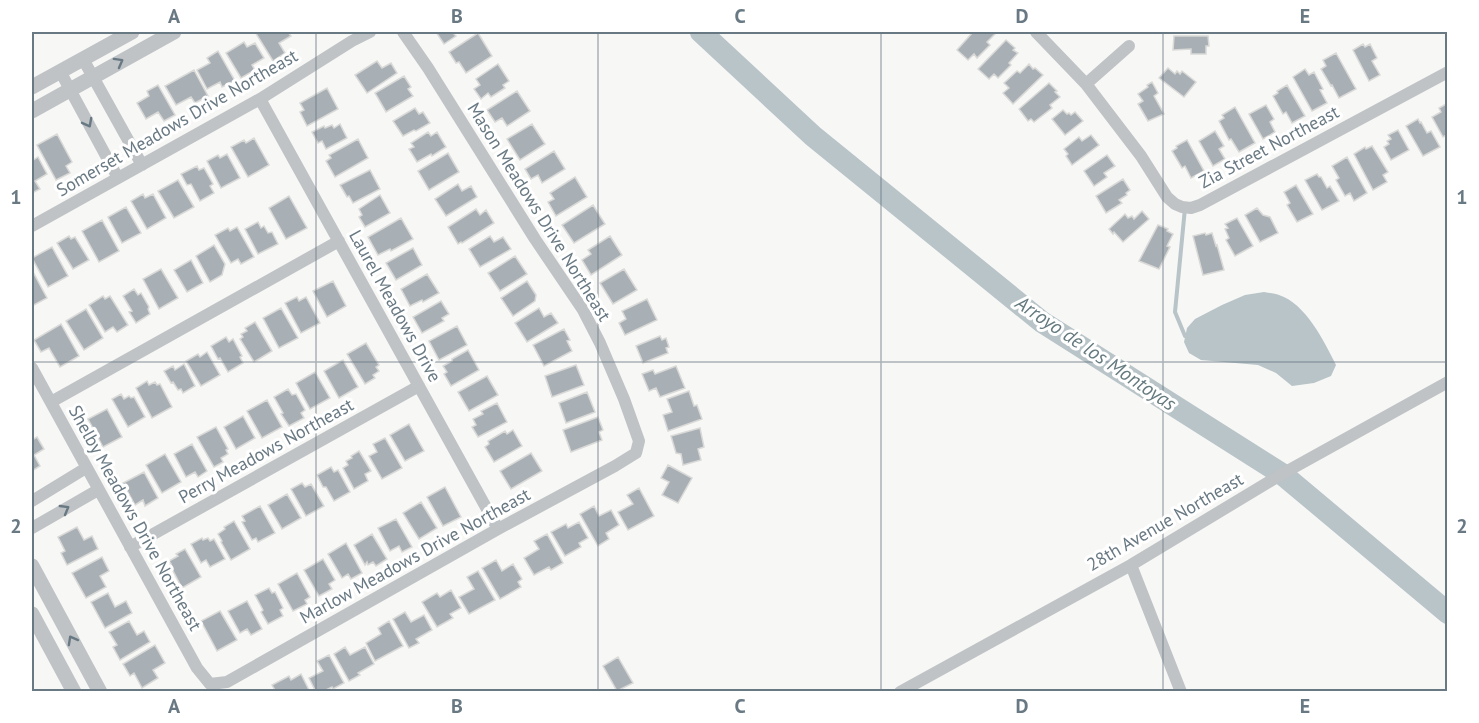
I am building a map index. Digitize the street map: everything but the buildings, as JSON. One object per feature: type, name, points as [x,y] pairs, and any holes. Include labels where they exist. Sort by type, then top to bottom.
[{"type":"street","points":[[32,87],[132,32]]},
{"type":"street","points":[[32,111],[174,32]]},
{"type":"street","name":"Somerset Meadows Drive Northeast","points":[[32,226],[260,99],[370,32]]},
{"type":"street","name":"Mason Meadows Drive Northeast","points":[[403,32],[583,310],[624,399],[639,441],[636,453]]},
{"type":"street","name":"Zia Street Northeast","points":[[1036,32],[1086,84],[1142,156],[1167,197],[1175,204],[1191,208],[1448,72]]},
{"type":"street","points":[[1086,84],[1129,46]]},
{"type":"street","points":[[83,59],[142,165]]},
{"type":"street","points":[[60,71],[118,178]]},
{"type":"street","name":"Laurel Meadows Drive","points":[[260,99],[498,530]]},
{"type":"street","points":[[51,402],[339,241]]},
{"type":"street","name":"Shelby Meadows Drive Northeast","points":[[32,368],[197,668],[210,684]]},
{"type":"street","name":"28th Avenue Northeast","points":[[900,692],[1131,565],[1282,474],[1448,382]]},
{"type":"street","name":"Perry Meadows Northeast","points":[[130,547],[419,386]]},
{"type":"street","name":"Marlow Meadows Drive Northeast","points":[[210,684],[227,682],[636,453]]},
{"type":"street","points":[[32,501],[86,468]]},
{"type":"street","points":[[32,528],[98,490]]},
{"type":"street","points":[[1131,565],[1181,692]]},
{"type":"street","points":[[32,566],[100,692]]},
{"type":"street","points":[[32,614],[74,692]]},
{"type":"shaded area","points":[[1264,292],[1277,294],[1289,300],[1306,315],[1336,365],[1331,376],[1314,383],[1292,386],[1276,373],[1258,365],[1201,360],[1189,353],[1184,342],[1187,328],[1195,319],[1245,295]]},
{"type":"waterway","name":"Arroyo de los Montoyas","points":[[701,32],[813,136],[1042,322],[1282,474],[1448,613]]},
{"type":"waterway","points":[[1185,208],[1175,312],[1185,336]]}]
